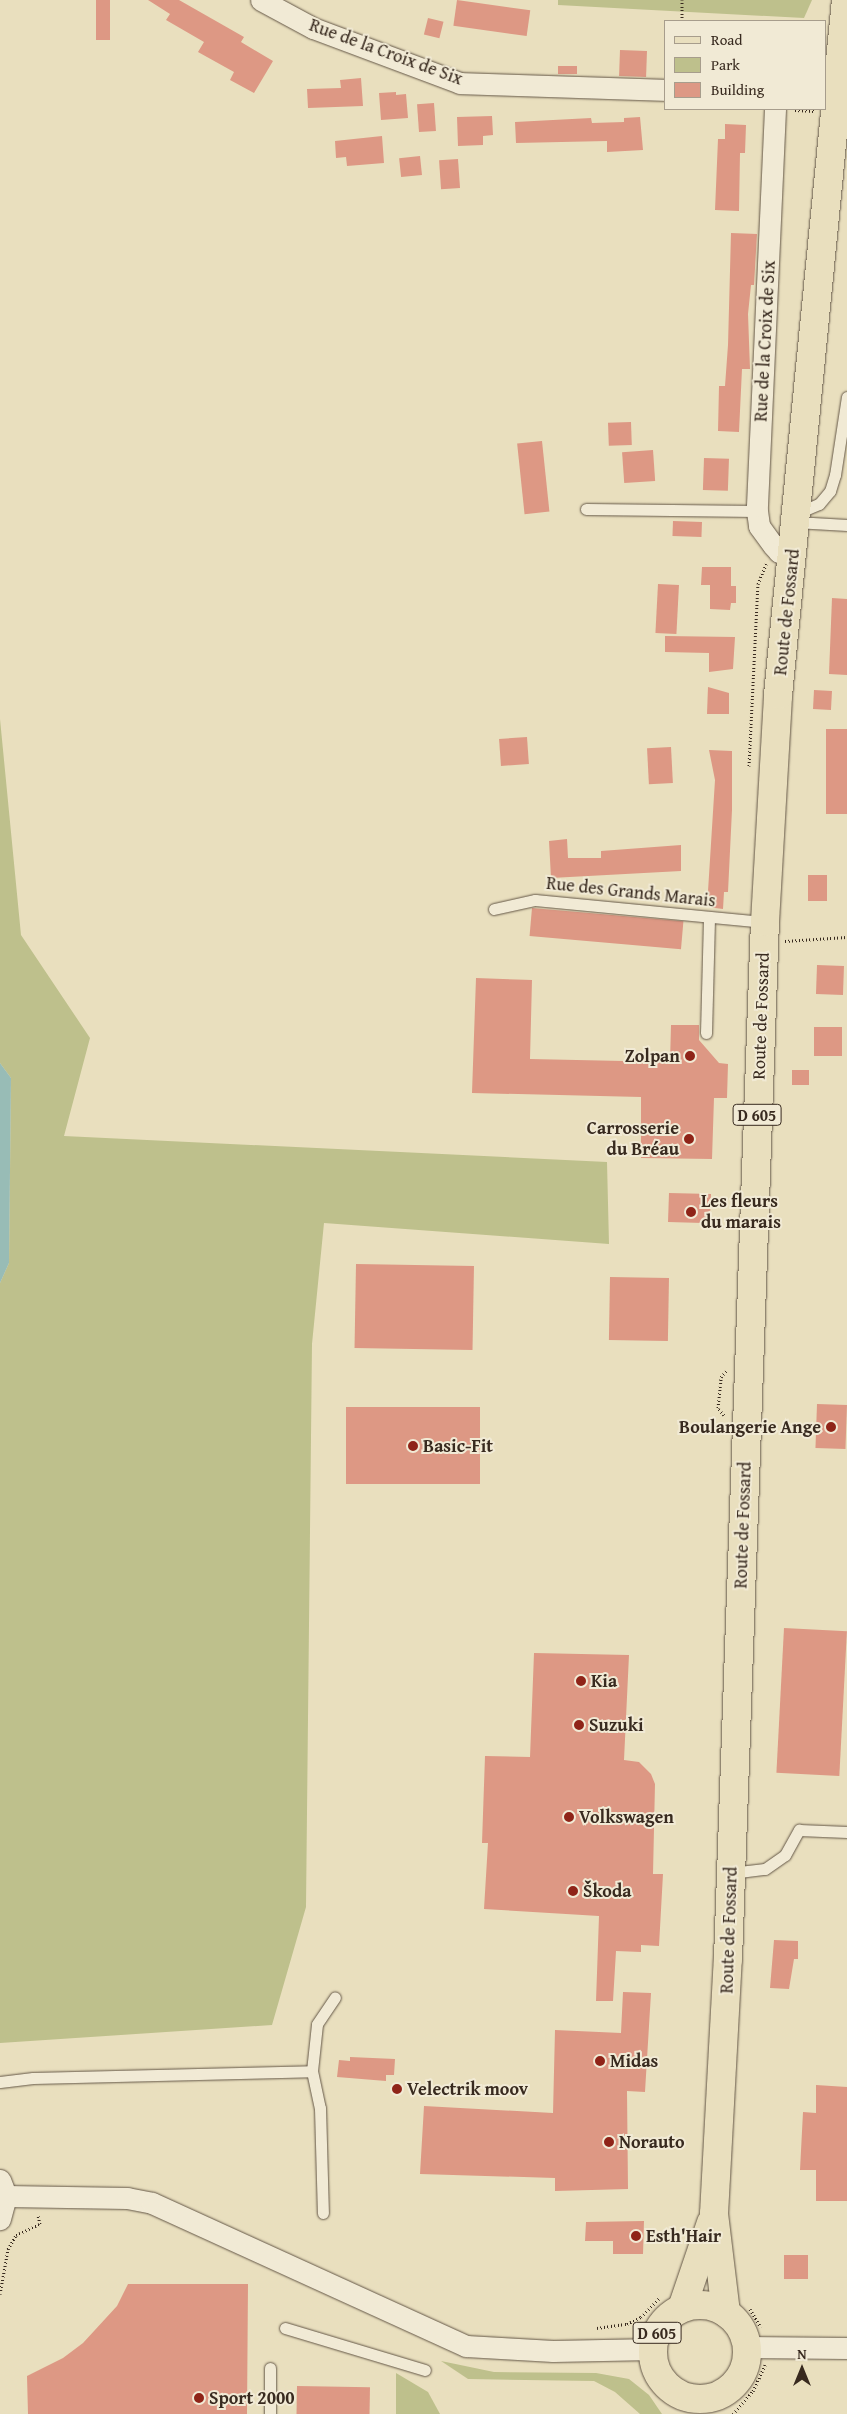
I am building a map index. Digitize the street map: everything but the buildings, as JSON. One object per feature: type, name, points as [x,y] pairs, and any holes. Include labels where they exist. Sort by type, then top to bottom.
[{"type":"main road","name":"Route de Fossard","points":[[714,2214],[731,1873],[765,933],[778,695],[845,9]]},
{"type":"main road","name":"D 605","points":[[682,2308],[714,2214]]},
{"type":"main road","name":"D 605","points":[[714,2214],[726,2313]]},
{"type":"main road","name":"D 605","points":[[697,2305],[712,2306],[726,2313],[738,2324],[746,2347],[743,2371],[718,2404],[705,2399],[689,2398],[676,2403],[657,2373],[653,2349],[662,2324],[682,2308],[697,2305]]},
{"type":"street","name":"Rue de la Croix de Six","points":[[262,0],[313,28],[460,82],[664,90]]},
{"type":"street","name":"Rue de la Croix de Six","points":[[775,110],[757,511],[758,526],[773,545],[780,552],[793,555]]},
{"type":"street","points":[[0,2219],[3,2188],[34,2197],[127,2198],[152,2203],[466,2346],[544,2351],[653,2349]]},
{"type":"street","points":[[746,2347],[847,2348]]},
{"type":"lane","points":[[796,515],[819,504],[830,490],[835,475],[847,397]]},
{"type":"lane","points":[[586,510],[757,511]]},
{"type":"lane","points":[[796,515],[847,525]]},
{"type":"lane","name":"Rue des Grands Marais","points":[[494,909],[535,900],[710,918],[765,933]]},
{"type":"lane","points":[[706,1033],[710,918]]},
{"type":"lane","points":[[731,1873],[765,1869],[785,1855],[799,1830],[847,1832]]},
{"type":"lane","points":[[323,2213],[320,2108],[312,2072],[317,2024],[335,1997]]},
{"type":"lane","points":[[0,2082],[32,2078],[312,2072]]},
{"type":"lane","points":[[285,2328],[425,2370]]},
{"type":"lane","points":[[270,2368],[270,2414]]},
{"type":"path","points":[[682,0],[682,20]]},
{"type":"path","points":[[795,110],[834,112]]},
{"type":"path","points":[[765,933],[847,937]]},
{"type":"path","points":[[0,2294],[8,2249],[16,2236],[40,2224],[34,2197]]},
{"type":"green space","points":[[558,0],[812,0],[804,18],[558,5]]},
{"type":"green space","points":[[0,719],[21,935],[90,1038],[64,1136],[607,1162],[609,1244],[324,1223],[312,1344],[306,1907],[272,2025],[0,2043],[0,1283],[9,1263],[11,1078],[0,1063]]},
{"type":"green space","points":[[441,2361],[494,2372],[596,2373],[629,2379],[649,2395],[662,2414],[640,2414],[615,2392],[594,2381],[468,2379]]},
{"type":"green space","points":[[396,2373],[428,2392],[440,2414],[396,2414]]},
{"type":"water","points":[[0,1063],[11,1078],[9,1263],[0,1283]]},
{"type":"place","name":"Zolpan","points":[[690,1056]]},
{"type":"place","name":"Carrosserie du Bréau","points":[[689,1139]]},
{"type":"place","name":"Les fleurs du marais","points":[[691,1212]]},
{"type":"place","name":"Boulangerie Ange","points":[[831,1427]]},
{"type":"place","name":"Basic-Fit","points":[[413,1446]]},
{"type":"place","name":"Kia","points":[[581,1681]]},
{"type":"place","name":"Suzuki","points":[[579,1725]]},
{"type":"place","name":"Volkswagen","points":[[569,1817]]},
{"type":"place","name":"Škoda","points":[[573,1891]]},
{"type":"place","name":"Midas","points":[[600,2061]]},
{"type":"place","name":"Velectrik moov","points":[[397,2089]]},
{"type":"place","name":"Norauto","points":[[609,2142]]},
{"type":"place","name":"Esth'Hair","points":[[636,2236]]},
{"type":"place","name":"Sport 2000","points":[[199,2398]]}]
